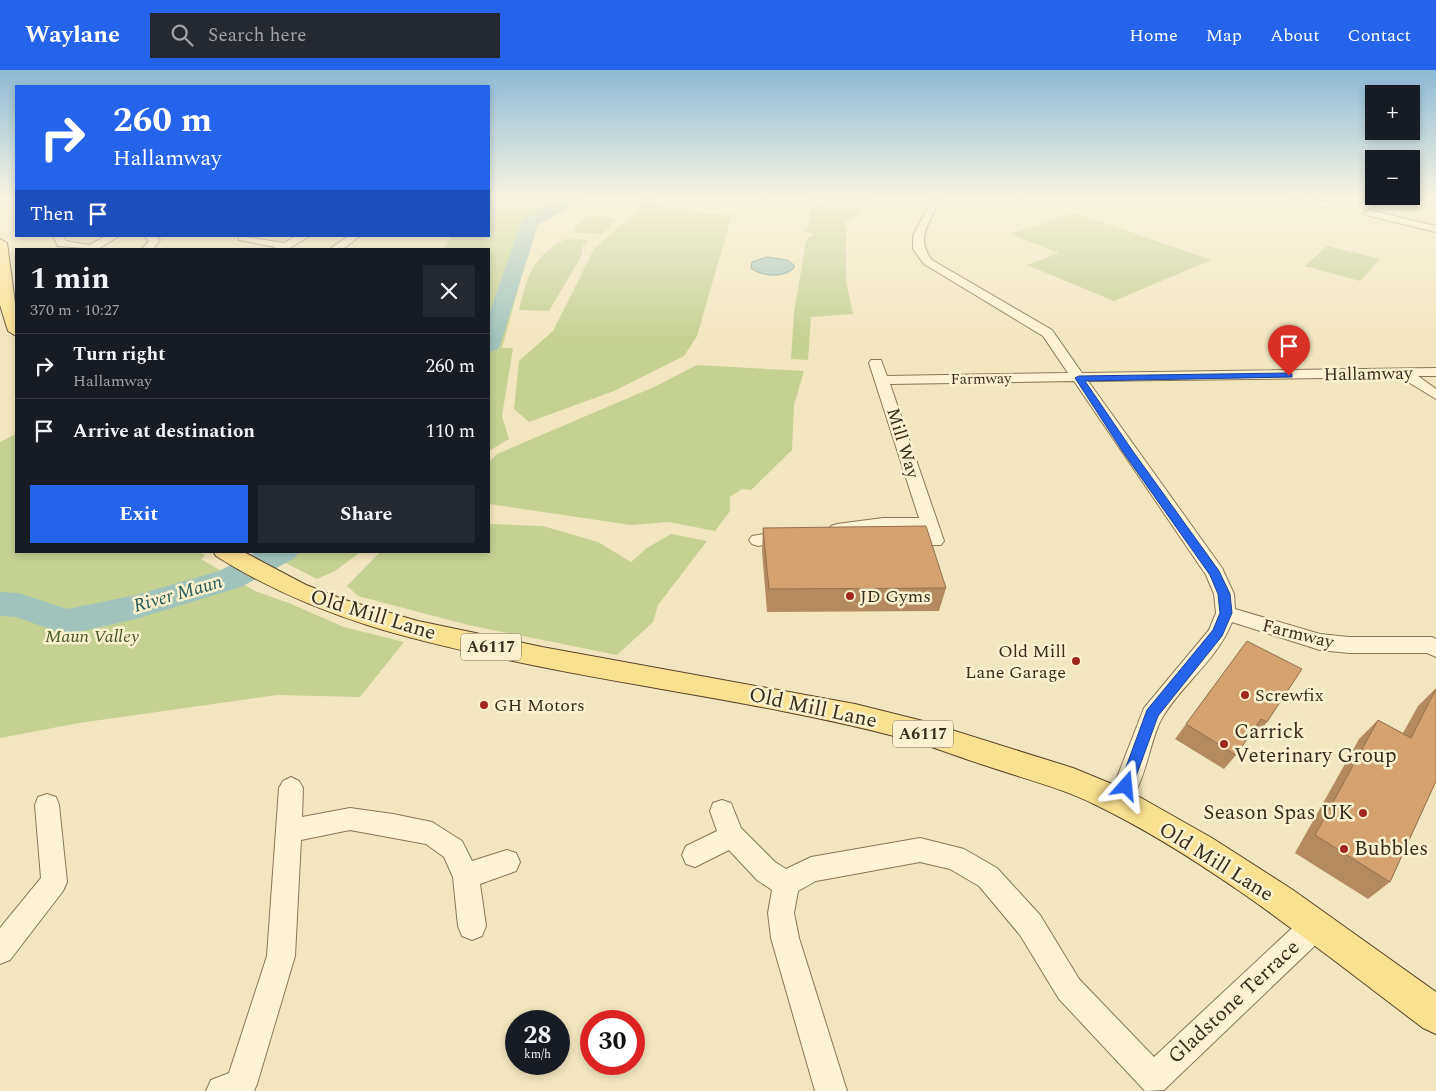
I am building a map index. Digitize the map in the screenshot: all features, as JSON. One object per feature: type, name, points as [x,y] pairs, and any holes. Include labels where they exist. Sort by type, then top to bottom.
[{"type":"main road","points":[[0,245],[8,308],[15,328]]},
{"type":"main road","name":"Old Mill Lane","points":[[230,555],[266,576],[315,598],[374,618],[462,642],[724,689],[901,727],[1073,782],[1116,800],[1188,842],[1316,925],[1436,1015]]},
{"type":"street","points":[[66,245],[89,248]]},
{"type":"street","points":[[918,245],[918,249],[928,262],[1048,333],[1128,452],[1215,574],[1224,594],[1226,613],[1218,633],[1152,714],[1126,786],[1116,800]]},
{"type":"street","name":"Mill Way","points":[[876,363],[935,541]]},
{"type":"street","name":"Hallamway","points":[[1079,378],[1436,372]]},
{"type":"street","points":[[1404,373],[1436,396]]},
{"type":"street","name":"Farmway","points":[[883,380],[1079,378]]},
{"type":"street","points":[[758,540],[883,524],[928,523]]},
{"type":"street","name":"Farmway","points":[[1226,613],[1320,642],[1349,645],[1435,646]]},
{"type":"street","points":[[240,1089],[281,956],[291,788]]},
{"type":"street","points":[[0,950],[54,882],[47,805]]},
{"type":"street","points":[[722,811],[732,836],[766,871],[786,884],[781,913],[785,938],[831,1091]]},
{"type":"street","points":[[289,831],[350,819],[394,825],[432,834],[453,849],[466,876],[472,926]]},
{"type":"street","points":[[696,855],[732,836]]},
{"type":"street","name":"Gladstone Terrace","points":[[786,884],[811,869],[920,850],[955,858],[988,877],[1030,925],[1045,953],[1069,989],[1158,1085],[1316,925]]},
{"type":"street","points":[[466,876],[507,862]]},
{"type":"green space","points":[[446,245],[530,245],[502,348],[513,348],[502,416],[509,439],[490,450],[490,248],[445,248]]},
{"type":"green space","points":[[584,245],[582,247],[582,255],[549,311],[519,310],[525,287],[533,268],[545,253],[554,246]]},
{"type":"green space","points":[[599,245],[723,245],[697,336],[684,356],[614,391],[529,422],[514,409],[519,361],[553,331],[594,249]]},
{"type":"green space","points":[[806,245],[846,245],[846,281],[853,314],[811,317],[808,360],[791,359],[794,313]]},
{"type":"green space","points":[[1038,245],[1167,245],[1211,260],[1114,301],[1027,265],[1059,253]]},
{"type":"green space","points":[[1327,246],[1380,259],[1360,281],[1305,266]]},
{"type":"green space","points":[[697,365],[804,371],[794,405],[792,450],[751,490],[742,489],[730,497],[730,511],[715,531],[669,522],[631,525],[490,504],[490,461],[497,454],[654,387]]},
{"type":"green space","name":"Maun Valley","points":[[15,434],[15,553],[202,553],[205,556],[201,559],[255,591],[289,603],[344,627],[404,642],[360,697],[277,695],[79,723],[0,738],[0,442]]},
{"type":"green space","points":[[490,524],[543,526],[598,542],[631,562],[647,548],[671,534],[707,541],[658,605],[653,622],[617,655],[468,625],[358,596],[347,586],[379,553],[490,553]]},
{"type":"green space","points":[[266,553],[359,553],[335,571],[317,579]]},
{"type":"water","points":[[767,257],[787,260],[794,265],[794,268],[779,275],[767,275],[751,268],[752,262]]},
{"type":"building","points":[[926,526],[946,588],[769,589],[763,528]]},
{"type":"building","points":[[1247,641],[1302,669],[1267,722],[1261,719],[1236,755],[1186,724]]},
{"type":"building","points":[[1436,689],[1436,781],[1390,882],[1315,835],[1378,720],[1411,738]]},
{"type":"waterway","name":"River Maun","points":[[490,342],[522,245]]},
{"type":"waterway","name":"River Maun","points":[[0,604],[19,605],[66,622],[136,607],[230,579],[280,553]]},
{"type":"place","name":"JD Gyms","points":[[850,596]]},
{"type":"place","name":"Old Mill Lane Garage","points":[[1076,661]]},
{"type":"place","name":"Screwfix","points":[[1245,695]]},
{"type":"place","name":"GH Motors","points":[[484,705]]},
{"type":"place","name":"Carrick Veterinary Group","points":[[1224,744]]},
{"type":"place","name":"Season Spas UK","points":[[1363,813]]},
{"type":"place","name":"Bubbles","points":[[1344,849]]},
{"type":"route","points":[[1126,786],[1152,714],[1200,651],[1218,633],[1226,613],[1224,594],[1215,574],[1128,452],[1079,378],[1289,376]]}]
